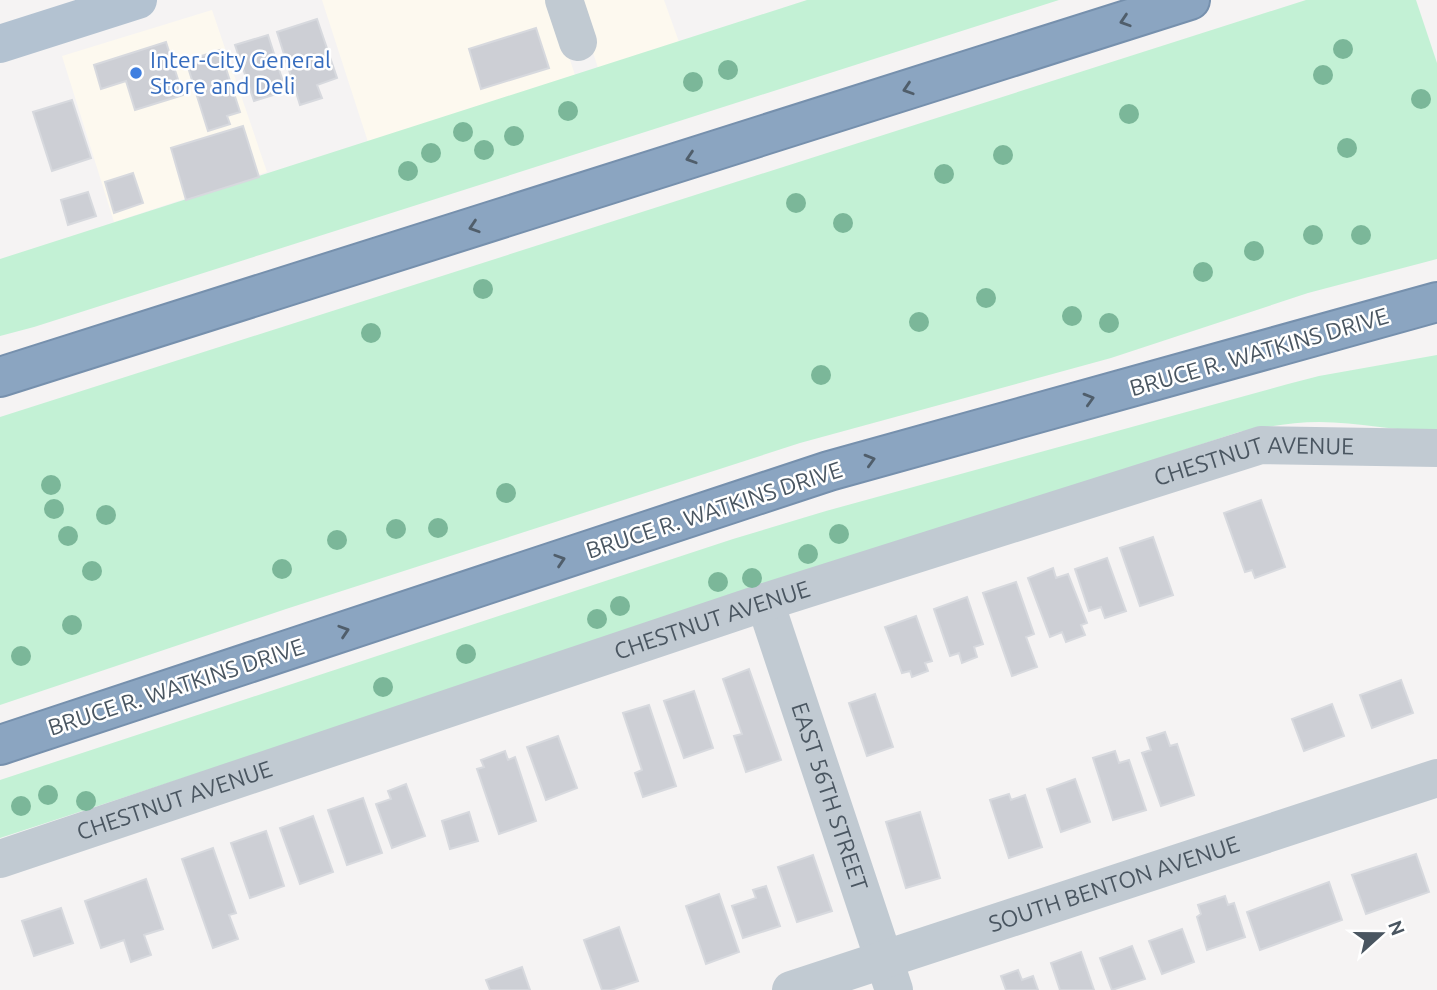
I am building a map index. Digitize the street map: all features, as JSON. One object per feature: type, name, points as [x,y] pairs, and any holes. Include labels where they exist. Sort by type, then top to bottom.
[{"type":"highway","points":[[0,377],[1190,0]]},
{"type":"highway","name":"BRUCE R. WATKINS DRIVE","points":[[0,745],[829,471],[1437,302]]},
{"type":"main road","points":[[0,44],[138,0]]},
{"type":"street","points":[[564,0],[578,42]]},
{"type":"street","name":"CHESTNUT AVENUE","points":[[0,859],[765,602],[1261,445],[1437,448]]},
{"type":"street","name":"EAST 56TH STREET","points":[[765,602],[889,975]]},
{"type":"street","name":"SOUTH BENTON AVENUE","points":[[791,990],[889,975],[1437,778]]},
{"type":"shaded area","points":[[322,0],[550,0],[575,75],[368,142]]},
{"type":"shaded area","points":[[576,0],[664,0],[679,42],[598,68]]},
{"type":"shaded area","points":[[212,10],[267,172],[114,222],[62,56]]},
{"type":"green space","points":[[807,0],[1059,0],[0,336],[0,259]]},
{"type":"green space","points":[[1306,0],[1416,0],[1437,63],[1437,259],[1308,293],[1111,358],[800,443],[286,609],[0,705],[0,417]]},
{"type":"green space","points":[[1437,355],[1437,432],[1319,422],[1239,432],[0,838],[0,780],[733,539],[826,511],[1319,376]]},
{"type":"building","points":[[317,19],[337,78],[317,85],[322,98],[300,105],[277,32]]},
{"type":"building","points":[[536,28],[549,68],[481,89],[469,49]]},
{"type":"building","points":[[268,35],[286,91],[254,101],[235,45]]},
{"type":"building","name":"Inter-City General Store and Deli","points":[[166,42],[183,95],[135,110],[126,81],[101,89],[94,65]]},
{"type":"building","points":[[220,50],[240,112],[227,116],[230,124],[208,131],[186,61]]},
{"type":"building","points":[[72,100],[91,158],[52,171],[33,112]]},
{"type":"building","points":[[243,126],[259,177],[186,200],[171,148]]},
{"type":"building","points":[[133,173],[143,203],[114,213],[105,182]]},
{"type":"building","points":[[88,192],[96,216],[68,225],[61,200]]},
{"type":"building","points":[[1261,500],[1285,567],[1255,578],[1252,570],[1245,572],[1224,513]]},
{"type":"building","points":[[1153,537],[1173,595],[1140,606],[1120,548]]},
{"type":"building","points":[[1107,558],[1126,611],[1105,618],[1101,607],[1089,611],[1075,569]]},
{"type":"building","points":[[1053,568],[1056,578],[1068,574],[1087,623],[1081,625],[1085,635],[1066,642],[1062,632],[1050,637],[1028,578]]},
{"type":"building","points":[[1016,582],[1034,634],[1026,637],[1037,667],[1012,676],[983,593]]},
{"type":"building","points":[[967,597],[983,644],[974,647],[977,657],[962,663],[959,653],[950,656],[934,609]]},
{"type":"building","points":[[916,616],[932,661],[925,663],[928,671],[912,677],[910,671],[902,673],[885,627]]},
{"type":"building","points":[[749,669],[781,760],[746,772],[734,736],[742,734],[723,679]]},
{"type":"building","points":[[1401,680],[1413,713],[1372,728],[1360,695]]},
{"type":"building","points":[[694,691],[713,748],[684,758],[664,701]]},
{"type":"building","points":[[875,694],[893,747],[867,756],[849,703]]},
{"type":"building","points":[[1332,704],[1344,736],[1304,751],[1292,719]]},
{"type":"building","points":[[649,705],[676,786],[643,797],[635,773],[642,770],[623,713]]},
{"type":"building","points":[[1165,732],[1170,746],[1177,744],[1194,795],[1161,806],[1142,753],[1151,750],[1147,738]]},
{"type":"building","points":[[558,736],[577,788],[546,800],[527,747]]},
{"type":"building","points":[[505,751],[508,760],[515,757],[536,821],[499,834],[477,769],[484,767],[481,760]]},
{"type":"building","points":[[1115,751],[1119,763],[1129,760],[1146,810],[1113,820],[1093,758]]},
{"type":"building","points":[[1075,779],[1090,822],[1061,832],[1047,789]]},
{"type":"building","points":[[406,784],[425,836],[392,848],[376,804],[391,799],[388,791]]},
{"type":"building","points":[[1009,794],[1011,800],[1025,795],[1042,847],[1009,858],[990,800]]},
{"type":"building","points":[[363,798],[382,853],[347,865],[328,810]]},
{"type":"building","points":[[469,812],[478,841],[450,849],[442,821]]},
{"type":"building","points":[[920,812],[940,878],[906,888],[886,822]]},
{"type":"building","points":[[313,816],[333,872],[300,884],[280,828]]},
{"type":"building","points":[[266,831],[284,886],[250,898],[231,843]]},
{"type":"building","points":[[213,848],[236,913],[229,915],[238,939],[213,948],[182,859]]},
{"type":"building","points":[[1416,854],[1429,892],[1366,914],[1352,875]]},
{"type":"building","points":[[813,855],[832,911],[797,922],[778,867]]},
{"type":"building","points":[[146,879],[163,929],[144,935],[151,955],[131,962],[124,940],[101,948],[85,901]]},
{"type":"building","points":[[1329,882],[1342,920],[1260,950],[1247,912]]},
{"type":"building","points":[[766,886],[780,926],[743,938],[732,906],[756,898],[753,890]]},
{"type":"building","points":[[719,894],[739,952],[706,964],[686,906]]},
{"type":"building","points":[[1225,896],[1228,905],[1234,903],[1245,937],[1207,950],[1197,917],[1201,914],[1198,905]]},
{"type":"building","points":[[61,908],[73,943],[34,956],[22,921]]},
{"type":"building","points":[[619,927],[638,981],[611,990],[602,990],[584,940]]},
{"type":"building","points":[[1182,929],[1194,962],[1162,974],[1149,941]]},
{"type":"building","points":[[1132,946],[1145,979],[1112,990],[1100,958]]},
{"type":"building","points":[[1081,952],[1094,990],[1060,990],[1051,963]]},
{"type":"building","points":[[522,967],[530,990],[490,990],[486,980]]},
{"type":"building","points":[[1018,970],[1022,980],[1033,976],[1038,990],[1006,990],[1001,976]]},
{"type":"place","name":"Inter-City General Store and Deli","points":[[136,73]]}]
